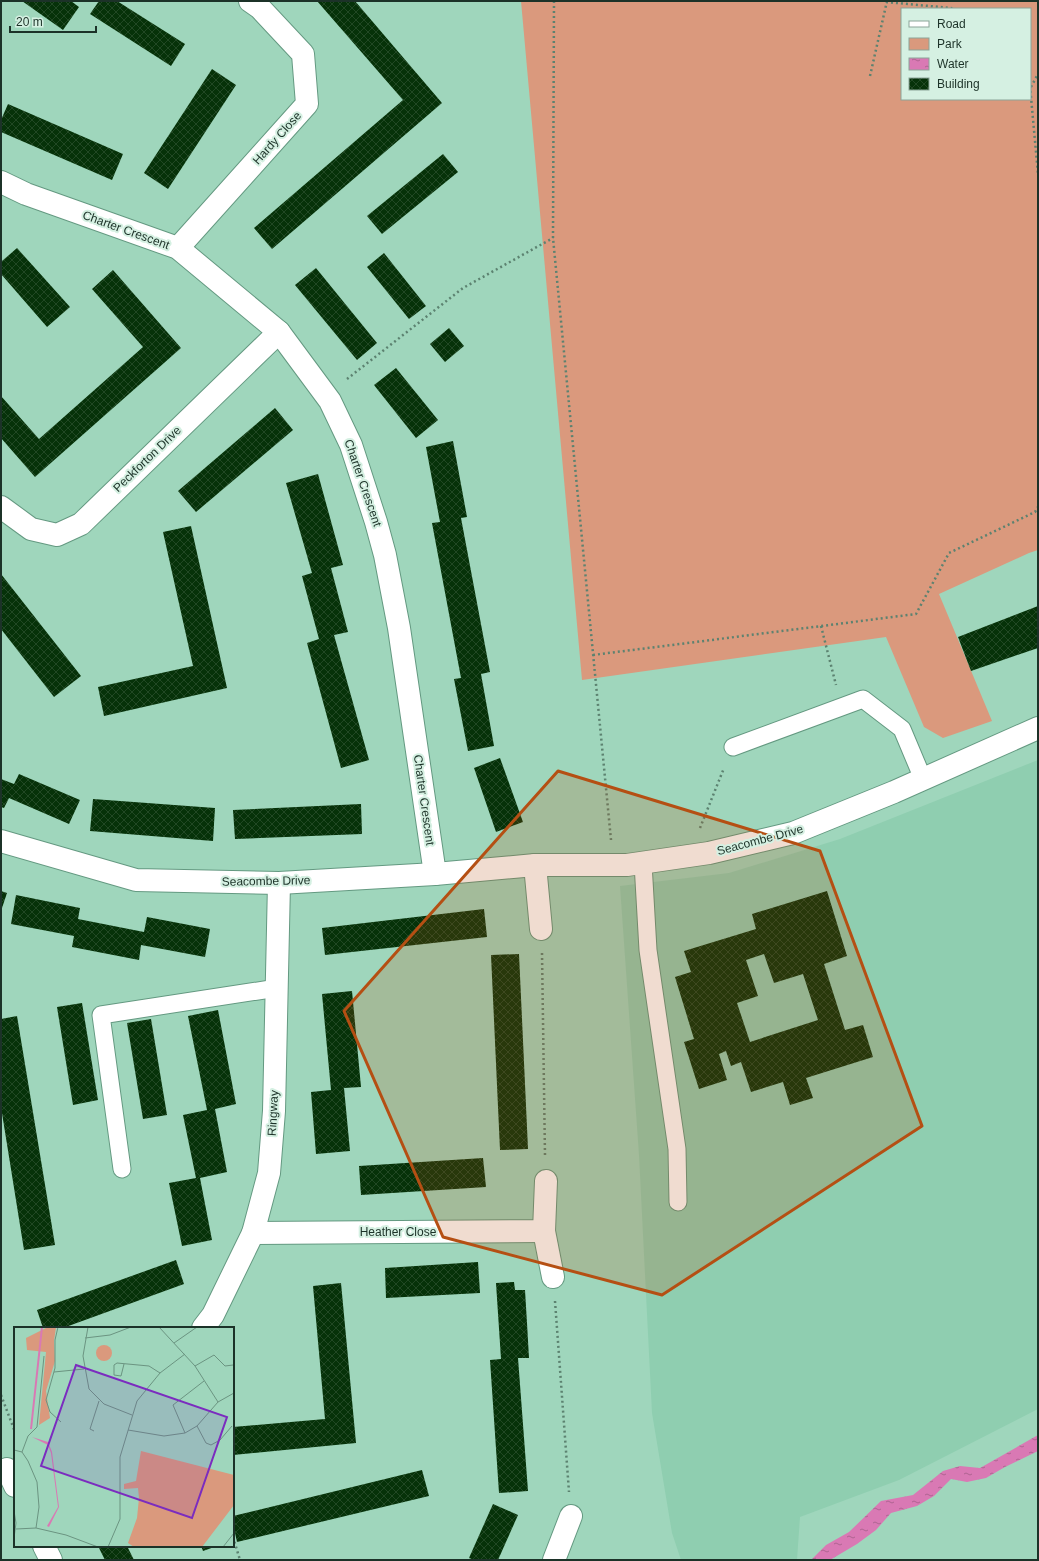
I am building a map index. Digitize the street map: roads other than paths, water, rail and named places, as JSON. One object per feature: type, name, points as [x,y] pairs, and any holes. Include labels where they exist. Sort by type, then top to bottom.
[{"type":"street","name":"Hardy Close","points":[[178,248],[307,104],[303,54],[260,8],[250,1]]},
{"type":"street","name":"Charter Crescent","points":[[1,182],[26,194],[178,248],[279,332],[326,396],[351,445],[385,555],[399,628],[435,874]]},
{"type":"street","name":"Peckforton Drive","points":[[1,507],[31,529],[57,535],[81,524],[279,332]]},
{"type":"street","name":"Seacombe Drive","points":[[1,841],[136,880],[279,883],[435,874],[535,865],[627,865],[709,853],[793,833],[923,779],[1038,728]]},
{"type":"street","points":[[535,865],[541,929]]},
{"type":"street","name":"Ringway","points":[[204,1327],[213,1315],[253,1233],[269,1173],[274,1111],[279,883]]},
{"type":"street","points":[[546,1181],[544,1230],[553,1277]]},
{"type":"street","name":"Heather Close","points":[[253,1233],[544,1230]]},
{"type":"street","points":[[554,1560],[571,1516]]},
{"type":"street","points":[[44,1547],[50,1560]]},
{"type":"lane","points":[[732,747],[863,699],[902,729],[923,779]]},
{"type":"lane","points":[[643,863],[648,950],[677,1149],[678,1202]]},
{"type":"lane","points":[[122,1169],[101,1015],[277,988]]},
{"type":"water","points":[[1038,1435],[1038,1451],[986,1478],[967,1482],[951,1479],[934,1496],[917,1506],[891,1513],[876,1530],[857,1544],[830,1560],[811,1560],[826,1545],[849,1532],[881,1501],[913,1495],[943,1471],[960,1466],[980,1468]]}]
